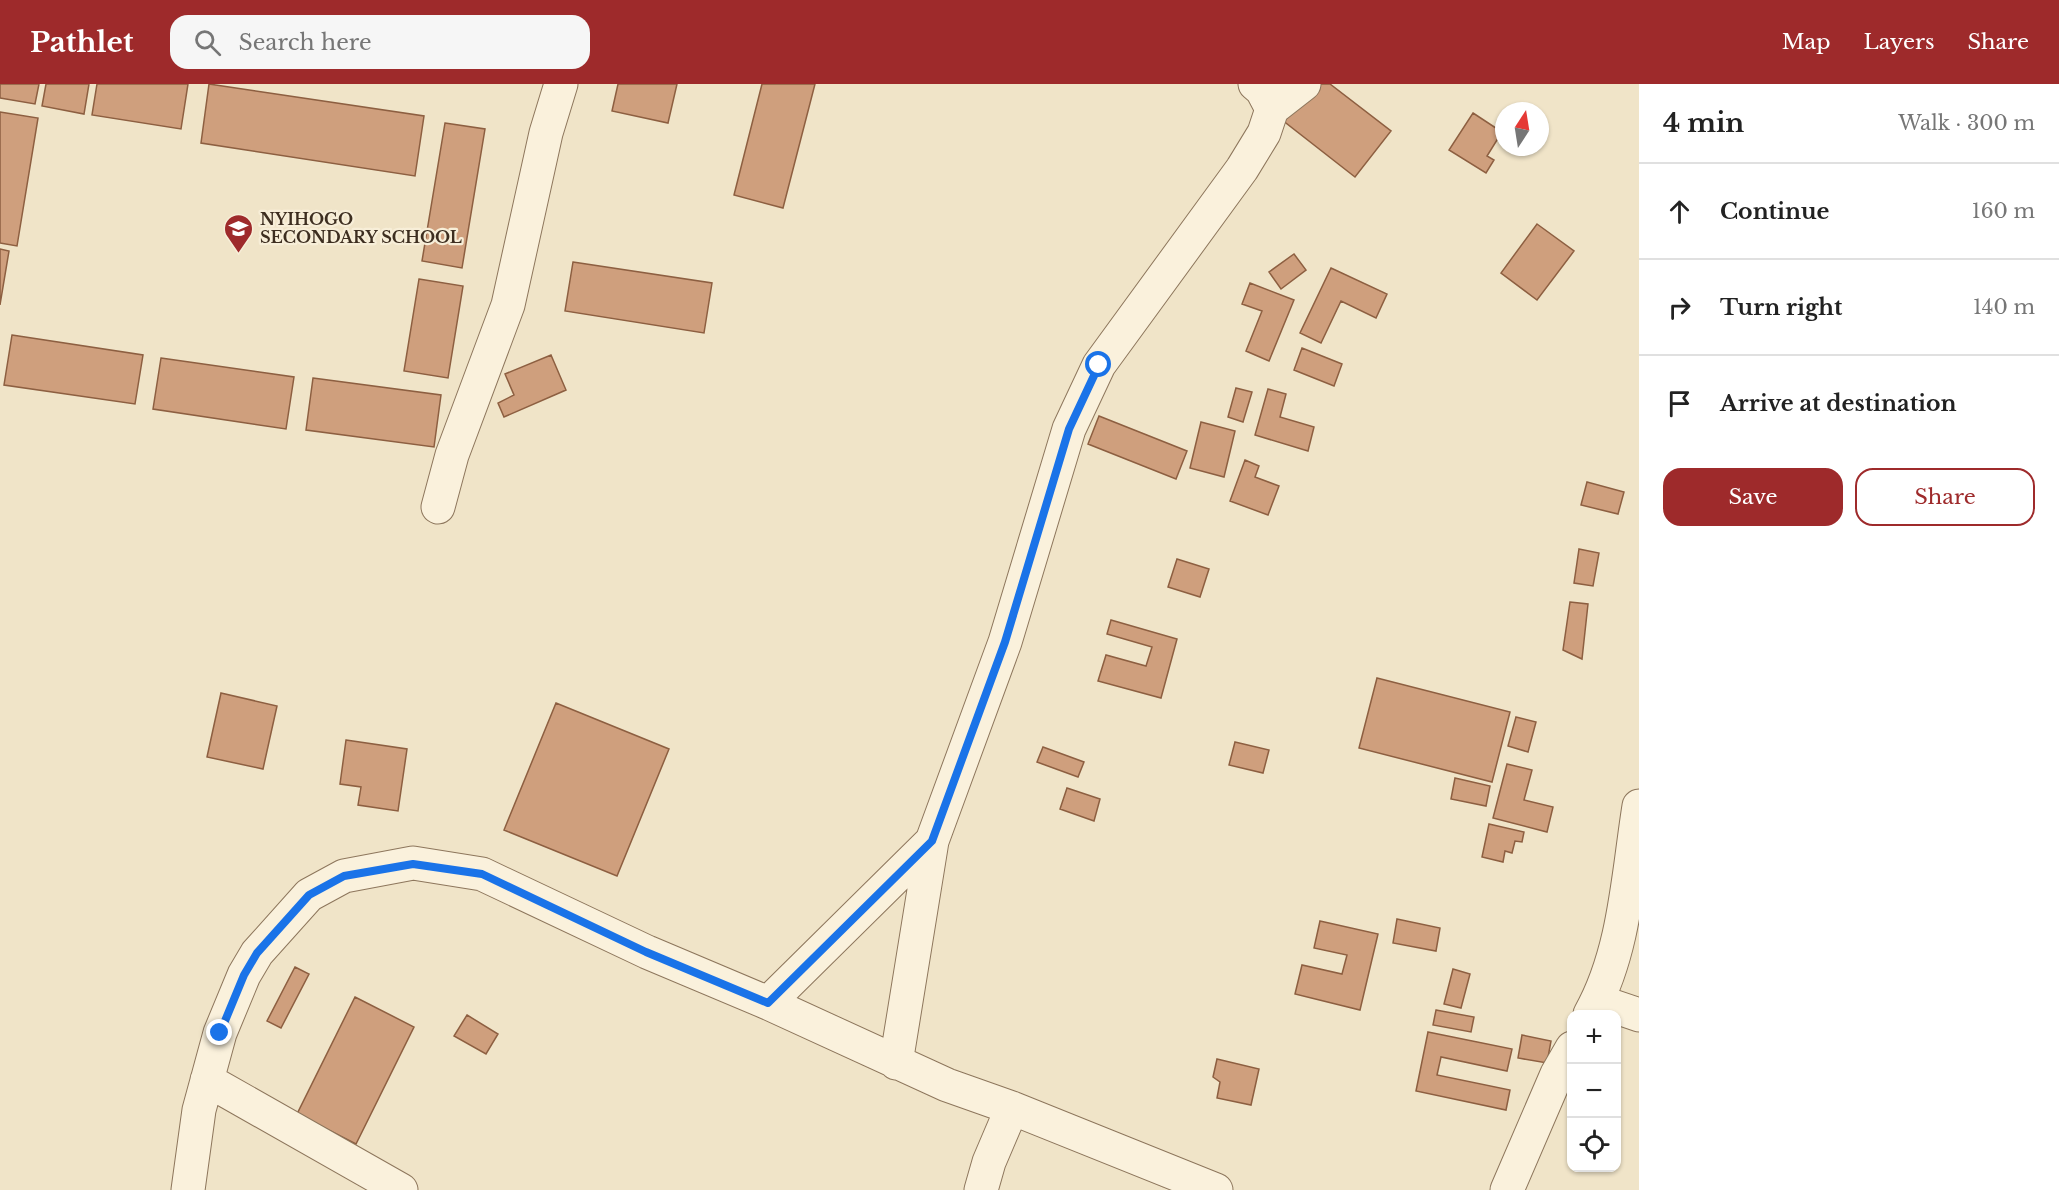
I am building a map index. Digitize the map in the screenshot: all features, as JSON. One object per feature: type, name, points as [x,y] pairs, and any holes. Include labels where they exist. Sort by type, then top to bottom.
[{"type":"street","points":[[438,507],[452,455],[508,305],[546,133],[561,84]]},
{"type":"street","points":[[896,1063],[932,841],[1005,642],[1069,429],[1099,365],[1242,169],[1264,133],[1263,97],[1304,84]]},
{"type":"street","points":[[1639,806],[1619,936],[1594,1008],[1639,1016]]},
{"type":"street","points":[[768,1003],[932,841]]},
{"type":"street","points":[[188,1190],[199,1110],[220,1033],[244,975],[257,953],[309,895],[344,876],[413,864],[482,874],[646,952],[768,1003],[947,1085],[1012,1108],[1216,1190]]},
{"type":"street","points":[[1507,1190],[1557,1074],[1567,1057]]},
{"type":"street","points":[[207,1080],[401,1190]]},
{"type":"street","points":[[981,1190],[989,1162],[1012,1108]]},
{"type":"building","points":[[0,84],[39,84],[35,104],[0,98]]},
{"type":"building","points":[[46,84],[89,84],[84,114],[42,106]]},
{"type":"building","points":[[97,84],[188,84],[181,129],[92,115]]},
{"type":"building","points":[[209,84],[424,116],[415,176],[201,143]]},
{"type":"building","points":[[618,84],[677,84],[668,123],[612,111]]},
{"type":"building","points":[[762,84],[815,84],[783,208],[734,195]]},
{"type":"building","points":[[1320,84],[1330,84],[1391,131],[1355,177],[1277,116]]},
{"type":"building","points":[[0,112],[38,118],[17,246],[0,243]]},
{"type":"building","points":[[1473,113],[1495,127],[1495,143],[1487,156],[1494,160],[1486,173],[1449,150]]},
{"type":"building","points":[[445,123],[485,129],[462,268],[422,261]]},
{"type":"building","points":[[1537,224],[1574,251],[1537,300],[1501,273]]},
{"type":"building","points":[[0,249],[9,251],[0,305]]},
{"type":"building","points":[[1294,254],[1306,270],[1281,289],[1269,272]]},
{"type":"building","points":[[573,262],[712,283],[704,333],[565,311]]},
{"type":"building","points":[[1331,268],[1387,294],[1376,318],[1341,301],[1321,343],[1300,333]]},
{"type":"building","points":[[419,279],[463,286],[448,378],[404,371]]},
{"type":"building","points":[[1250,283],[1294,300],[1269,361],[1246,351],[1262,311],[1242,304]]},
{"type":"building","points":[[12,335],[143,355],[135,404],[4,385]]},
{"type":"building","points":[[1302,348],[1342,364],[1334,386],[1294,370]]},
{"type":"building","points":[[551,355],[566,390],[504,417],[498,403],[514,395],[505,374]]},
{"type":"building","points":[[161,358],[294,377],[286,429],[153,409]]},
{"type":"building","points":[[313,378],[441,395],[434,447],[306,430]]},
{"type":"building","points":[[1236,388],[1252,392],[1243,422],[1228,417]]},
{"type":"building","points":[[1268,389],[1286,394],[1280,417],[1314,427],[1308,451],[1255,435]]},
{"type":"building","points":[[1099,416],[1187,451],[1176,479],[1088,444]]},
{"type":"building","points":[[1201,422],[1235,431],[1224,477],[1190,468]]},
{"type":"building","points":[[1245,460],[1259,466],[1255,477],[1279,486],[1268,515],[1230,501]]},
{"type":"building","points":[[1587,482],[1624,492],[1618,514],[1581,505]]},
{"type":"building","points":[[1579,549],[1599,553],[1593,586],[1574,583]]},
{"type":"building","points":[[1177,559],[1209,569],[1200,597],[1168,587]]},
{"type":"building","points":[[1570,602],[1588,604],[1582,659],[1563,650]]},
{"type":"building","points":[[1111,620],[1177,639],[1161,698],[1098,681],[1106,655],[1146,666],[1152,647],[1107,634]]},
{"type":"building","points":[[1377,678],[1510,712],[1492,782],[1359,748]]},
{"type":"building","points":[[221,693],[277,706],[263,769],[207,757]]},
{"type":"building","points":[[556,703],[669,749],[617,876],[504,830]]},
{"type":"building","points":[[1516,717],[1536,722],[1528,752],[1508,746]]},
{"type":"building","points":[[346,740],[407,749],[398,811],[358,805],[361,787],[340,784]]},
{"type":"building","points":[[1235,742],[1269,750],[1263,773],[1229,765]]},
{"type":"building","points":[[1043,747],[1084,762],[1078,777],[1037,762]]},
{"type":"building","points":[[1507,764],[1532,770],[1524,800],[1553,807],[1547,832],[1493,818]]},
{"type":"building","points":[[1455,778],[1490,786],[1486,806],[1451,799]]},
{"type":"building","points":[[1067,788],[1100,799],[1094,821],[1060,809]]},
{"type":"building","points":[[1489,824],[1524,832],[1522,842],[1515,841],[1512,853],[1505,851],[1503,862],[1482,857]]},
{"type":"building","points":[[1397,919],[1440,928],[1436,951],[1393,943]]},
{"type":"building","points":[[1320,921],[1378,934],[1360,1010],[1295,994],[1302,965],[1342,974],[1347,955],[1314,948]]},
{"type":"building","points":[[295,967],[309,974],[281,1028],[267,1021]]},
{"type":"building","points":[[1453,969],[1470,974],[1461,1008],[1444,1004]]},
{"type":"building","points":[[355,997],[414,1027],[356,1144],[297,1114]]},
{"type":"building","points":[[1436,1010],[1474,1017],[1471,1032],[1433,1025]]},
{"type":"building","points":[[467,1015],[498,1034],[486,1054],[454,1036]]},
{"type":"building","points":[[1428,1032],[1512,1049],[1507,1071],[1441,1057],[1437,1075],[1510,1090],[1506,1110],[1416,1091]]},
{"type":"building","points":[[1522,1035],[1551,1041],[1547,1063],[1518,1058]]},
{"type":"building","points":[[1217,1059],[1259,1069],[1251,1105],[1217,1098],[1220,1082],[1213,1077]]},
{"type":"place","name":"NYIHOGO SECONDARY SCHOOL","points":[[239,254]]},
{"type":"route","points":[[220,1033],[244,975],[257,953],[309,895],[344,876],[413,864],[482,874],[646,952],[768,1003],[932,841],[1005,642],[1069,429],[1099,365]]}]
